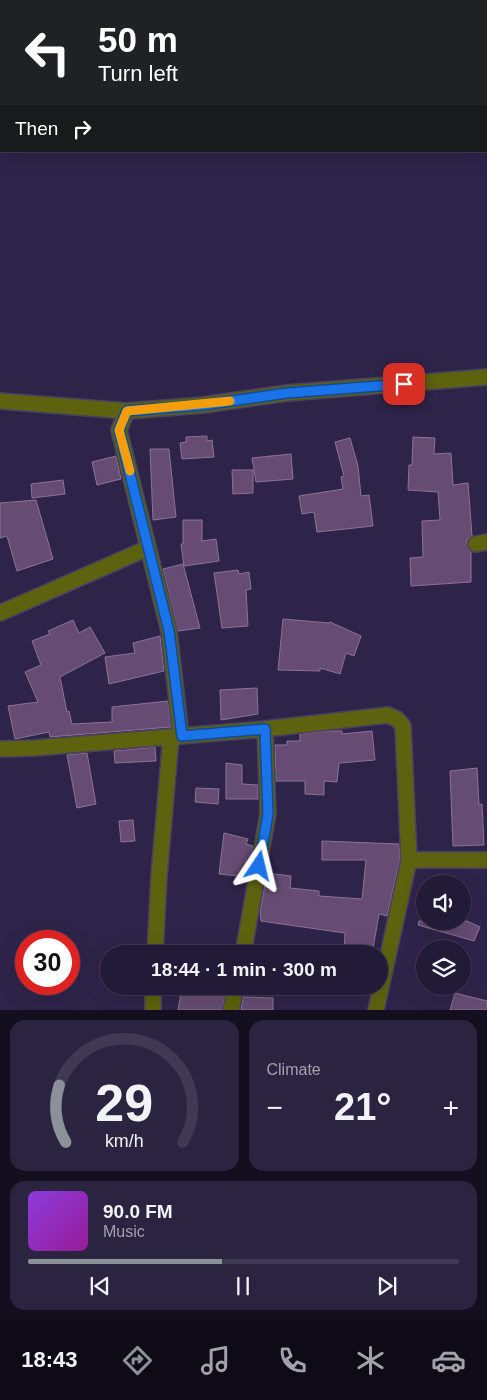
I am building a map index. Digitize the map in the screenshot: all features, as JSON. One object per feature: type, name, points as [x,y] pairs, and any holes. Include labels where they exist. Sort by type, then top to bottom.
[{"type":"street","points":[[0,401],[127,411],[203,405],[287,393],[487,377]]},
{"type":"street","points":[[127,411],[119,430],[169,631],[176,736],[159,876],[155,945]]},
{"type":"street","points":[[0,613],[148,548]]},
{"type":"street","points":[[0,748],[34,748],[265,729],[388,715],[397,719],[403,726],[410,860],[376,1010]]},
{"type":"street","points":[[245,945],[268,814],[265,729]]},
{"type":"street","points":[[410,860],[487,860]]},
{"type":"street","points":[[153,995],[153,1010]]},
{"type":"street","points":[[231,1010],[234,995]]},
{"type":"building","points":[[207,436],[207,441],[212,440],[214,457],[182,459],[180,443],[186,442],[186,437]]},
{"type":"building","points":[[413,437],[435,438],[434,454],[451,453],[453,485],[468,483],[472,536],[467,540],[467,545],[471,551],[471,582],[411,586],[410,558],[423,557],[422,521],[440,520],[438,492],[408,490],[409,465],[412,465]]},
{"type":"building","points":[[350,438],[358,466],[361,496],[369,495],[373,526],[317,532],[314,512],[302,514],[299,496],[343,489],[341,477],[344,476],[335,442]]},
{"type":"building","points":[[150,449],[169,449],[176,517],[153,520]]},
{"type":"building","points":[[291,454],[293,479],[256,482],[252,458]]},
{"type":"building","points":[[116,456],[121,479],[97,485],[92,462]]},
{"type":"building","points":[[232,470],[253,470],[253,493],[233,494]]},
{"type":"building","points":[[63,480],[65,494],[32,498],[31,484]]},
{"type":"building","points":[[36,500],[53,559],[17,571],[7,536],[0,538],[0,503]]},
{"type":"building","points":[[183,520],[202,520],[202,541],[216,539],[219,561],[184,566],[181,544],[183,544]]},
{"type":"building","points":[[183,564],[200,628],[178,631],[163,569]]},
{"type":"building","points":[[238,570],[239,574],[249,572],[251,589],[246,590],[248,626],[222,628],[214,573]]},
{"type":"building","points":[[283,619],[330,622],[361,636],[354,656],[346,653],[340,674],[320,668],[320,671],[278,670]]},
{"type":"building","points":[[73,620],[79,633],[90,627],[105,653],[60,677],[67,712],[69,711],[72,724],[112,722],[112,707],[168,701],[171,727],[50,737],[49,732],[15,739],[8,706],[38,702],[25,672],[41,665],[32,641],[50,634],[48,631]]},
{"type":"building","points":[[160,636],[164,671],[109,684],[105,657],[135,653],[133,643]]},
{"type":"building","points":[[257,688],[258,714],[221,720],[220,690]]},
{"type":"building","points":[[342,731],[342,734],[372,731],[375,760],[339,763],[337,782],[324,781],[324,795],[305,794],[305,781],[276,781],[275,745],[287,745],[287,741],[300,741],[300,734]]},
{"type":"building","points":[[155,747],[156,761],[115,763],[114,751]]},
{"type":"building","points":[[87,753],[96,804],[77,808],[67,755]]},
{"type":"building","points":[[226,763],[242,765],[242,784],[258,785],[258,799],[226,799]]},
{"type":"building","points":[[477,768],[479,805],[482,804],[484,845],[453,846],[450,771]]},
{"type":"building","points":[[196,788],[219,789],[218,804],[195,802]]},
{"type":"building","points":[[133,820],[135,841],[121,842],[119,821]]},
{"type":"building","points":[[224,833],[248,839],[246,844],[253,846],[247,877],[219,874]]},
{"type":"building","points":[[322,841],[399,844],[400,859],[387,916],[379,914],[374,945],[344,945],[345,933],[261,921],[260,912],[267,873],[291,876],[290,888],[319,891],[319,896],[362,899],[366,860],[322,860]]},
{"type":"building","points":[[471,923],[480,927],[474,941],[436,930],[471,930]]},
{"type":"building","points":[[181,995],[225,995],[222,1010],[178,1010]]},
{"type":"building","points":[[454,995],[463,995],[487,1001],[487,1010],[450,1010]]},
{"type":"building","points":[[243,997],[273,998],[273,1010],[241,1010]]},
{"type":"slow traffic","points":[[130,471],[119,430],[127,411],[230,401]]},
{"type":"route","points":[[259,866],[268,814],[265,729],[182,736],[178,690],[169,631],[119,430],[127,411],[203,405],[287,393],[404,384]]}]
